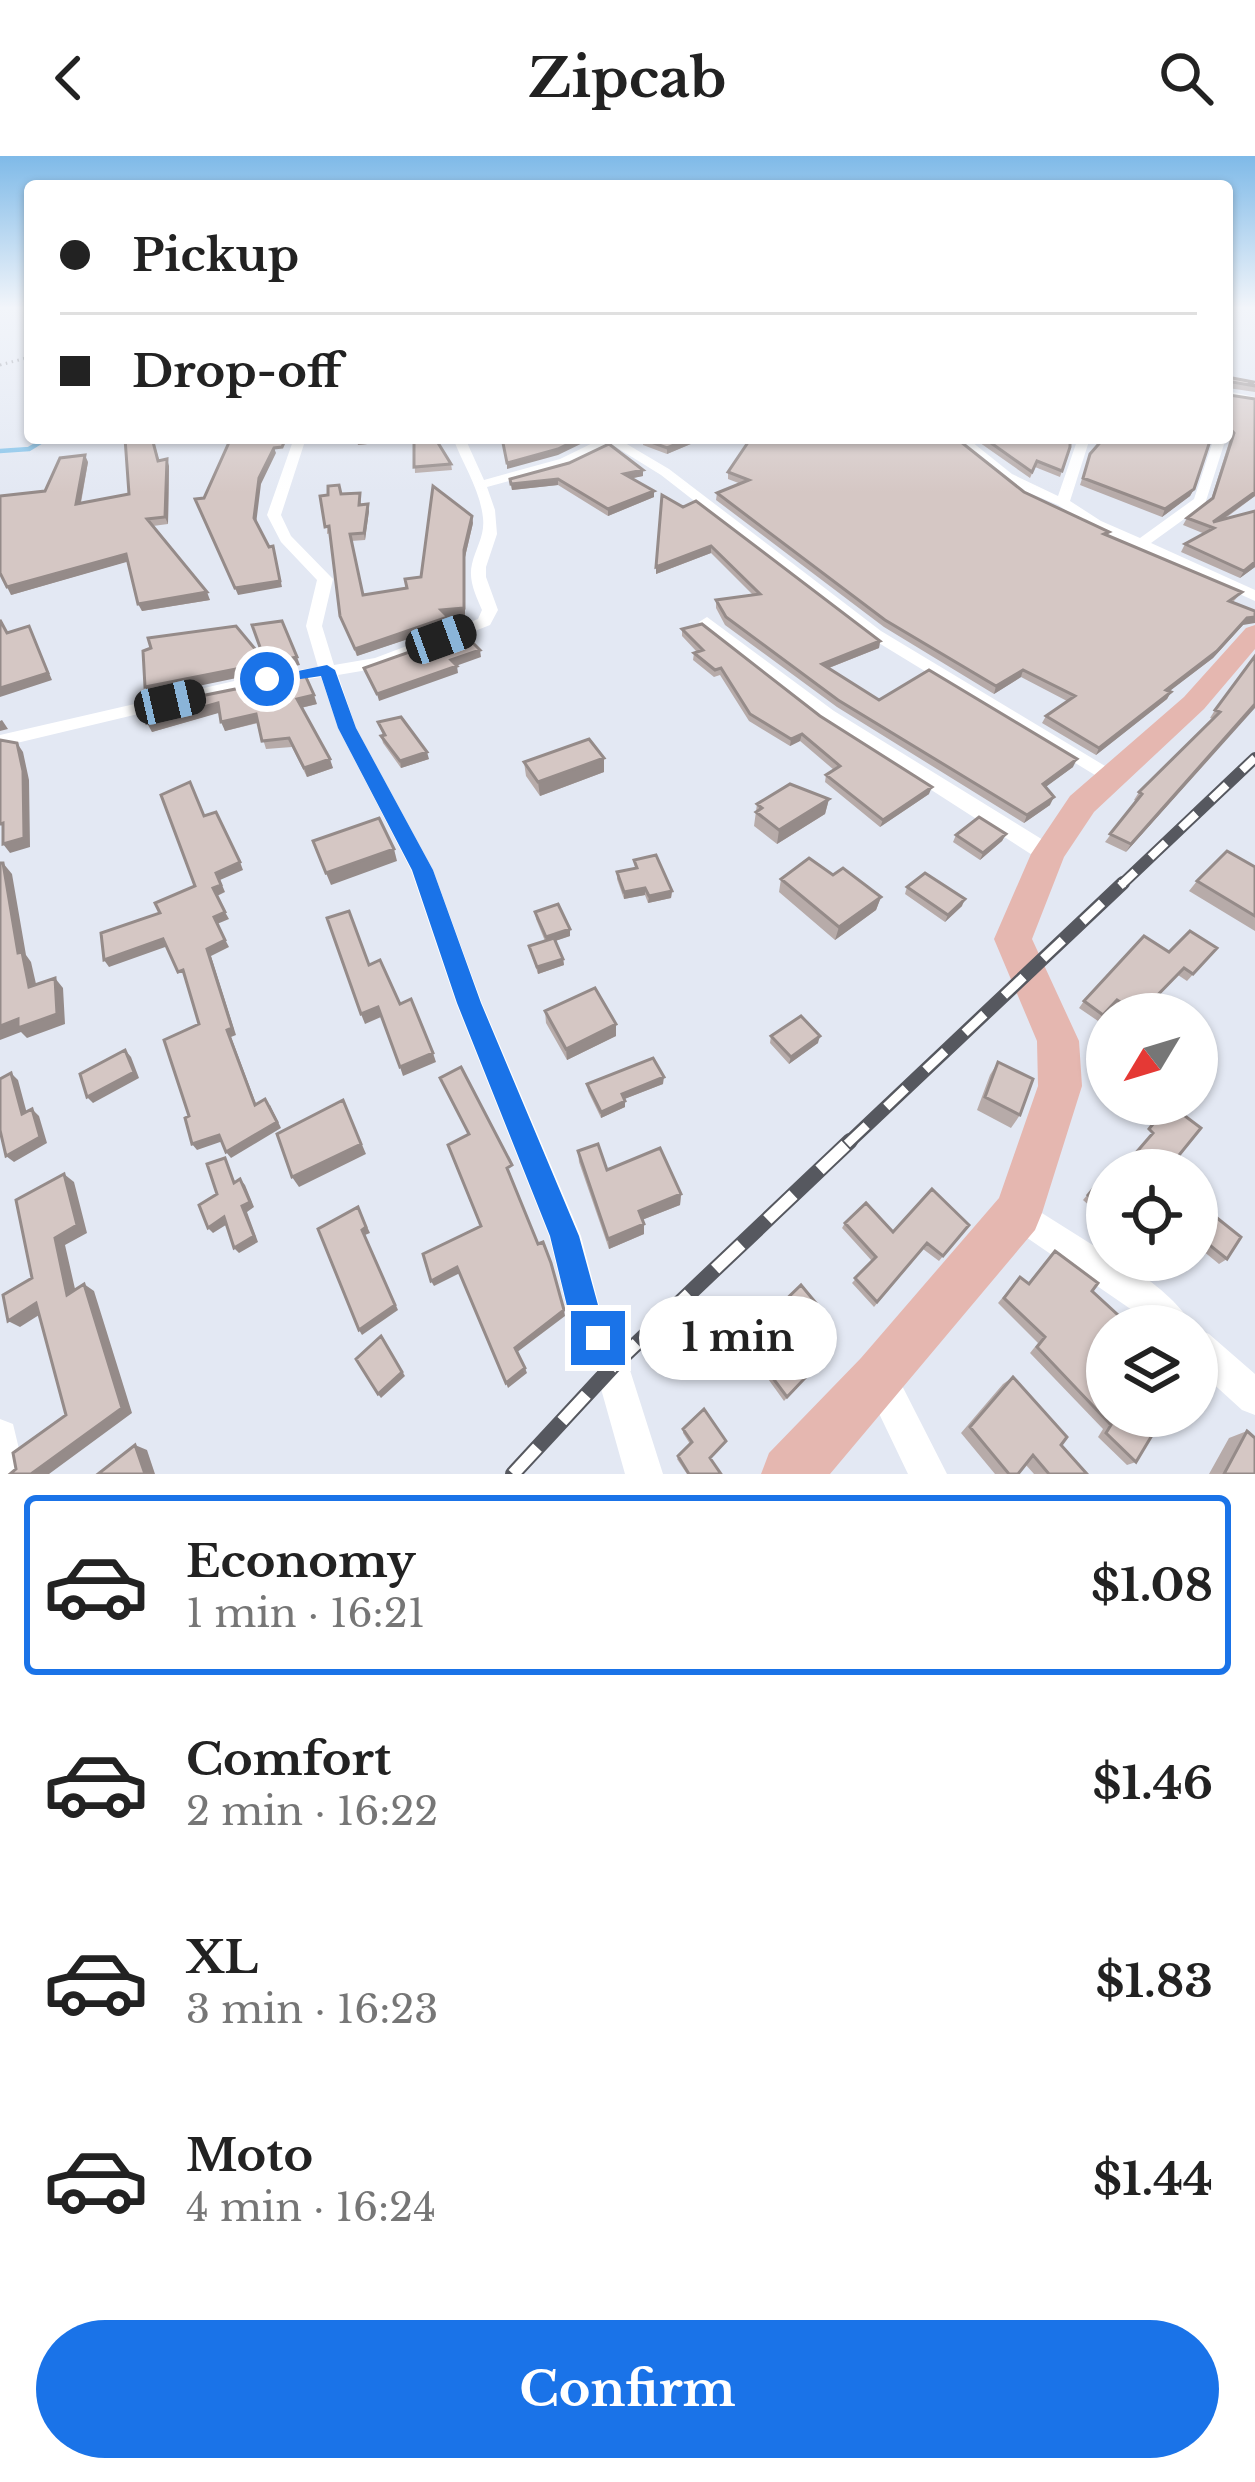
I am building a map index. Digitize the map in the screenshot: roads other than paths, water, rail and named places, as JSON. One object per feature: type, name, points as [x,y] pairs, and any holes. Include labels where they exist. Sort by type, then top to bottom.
[{"type":"main road","points":[[790,1474],[880,1377],[1018,1213],[1060,1086],[1058,1041],[1013,938],[1048,854],[1082,804],[1194,703],[1255,633]]},
{"type":"street","points":[[298,444],[272,510],[276,532],[325,579],[314,626],[347,728],[422,870],[469,1003],[565,1236],[584,1310],[612,1367],[644,1474]]},
{"type":"street","points":[[0,741],[243,684],[379,663],[489,617],[475,580],[490,521],[461,444]]},
{"type":"street","points":[[478,485],[565,462],[600,444]]},
{"type":"street","points":[[618,444],[664,472],[875,634],[1115,778]]},
{"type":"street","points":[[967,444],[1035,495],[1063,502],[1082,517],[1255,596]]},
{"type":"street","points":[[1063,502],[1082,444]]},
{"type":"street","points":[[1141,544],[1200,501],[1218,444]]},
{"type":"street","points":[[707,622],[827,710],[1048,854]]},
{"type":"street","points":[[1018,1213],[1152,1305]]},
{"type":"street","points":[[1218,1364],[1255,1397]]},
{"type":"street","points":[[880,1377],[928,1474]]},
{"type":"street","points":[[0,1437],[6,1474]]},
{"type":"waterway","points":[[0,451],[37,444]]},
{"type":"railway","points":[[1120,886],[1255,758]]},
{"type":"railway","points":[[847,1144],[1123,883]]},
{"type":"railway","points":[[513,1474],[612,1367],[850,1141]]}]
